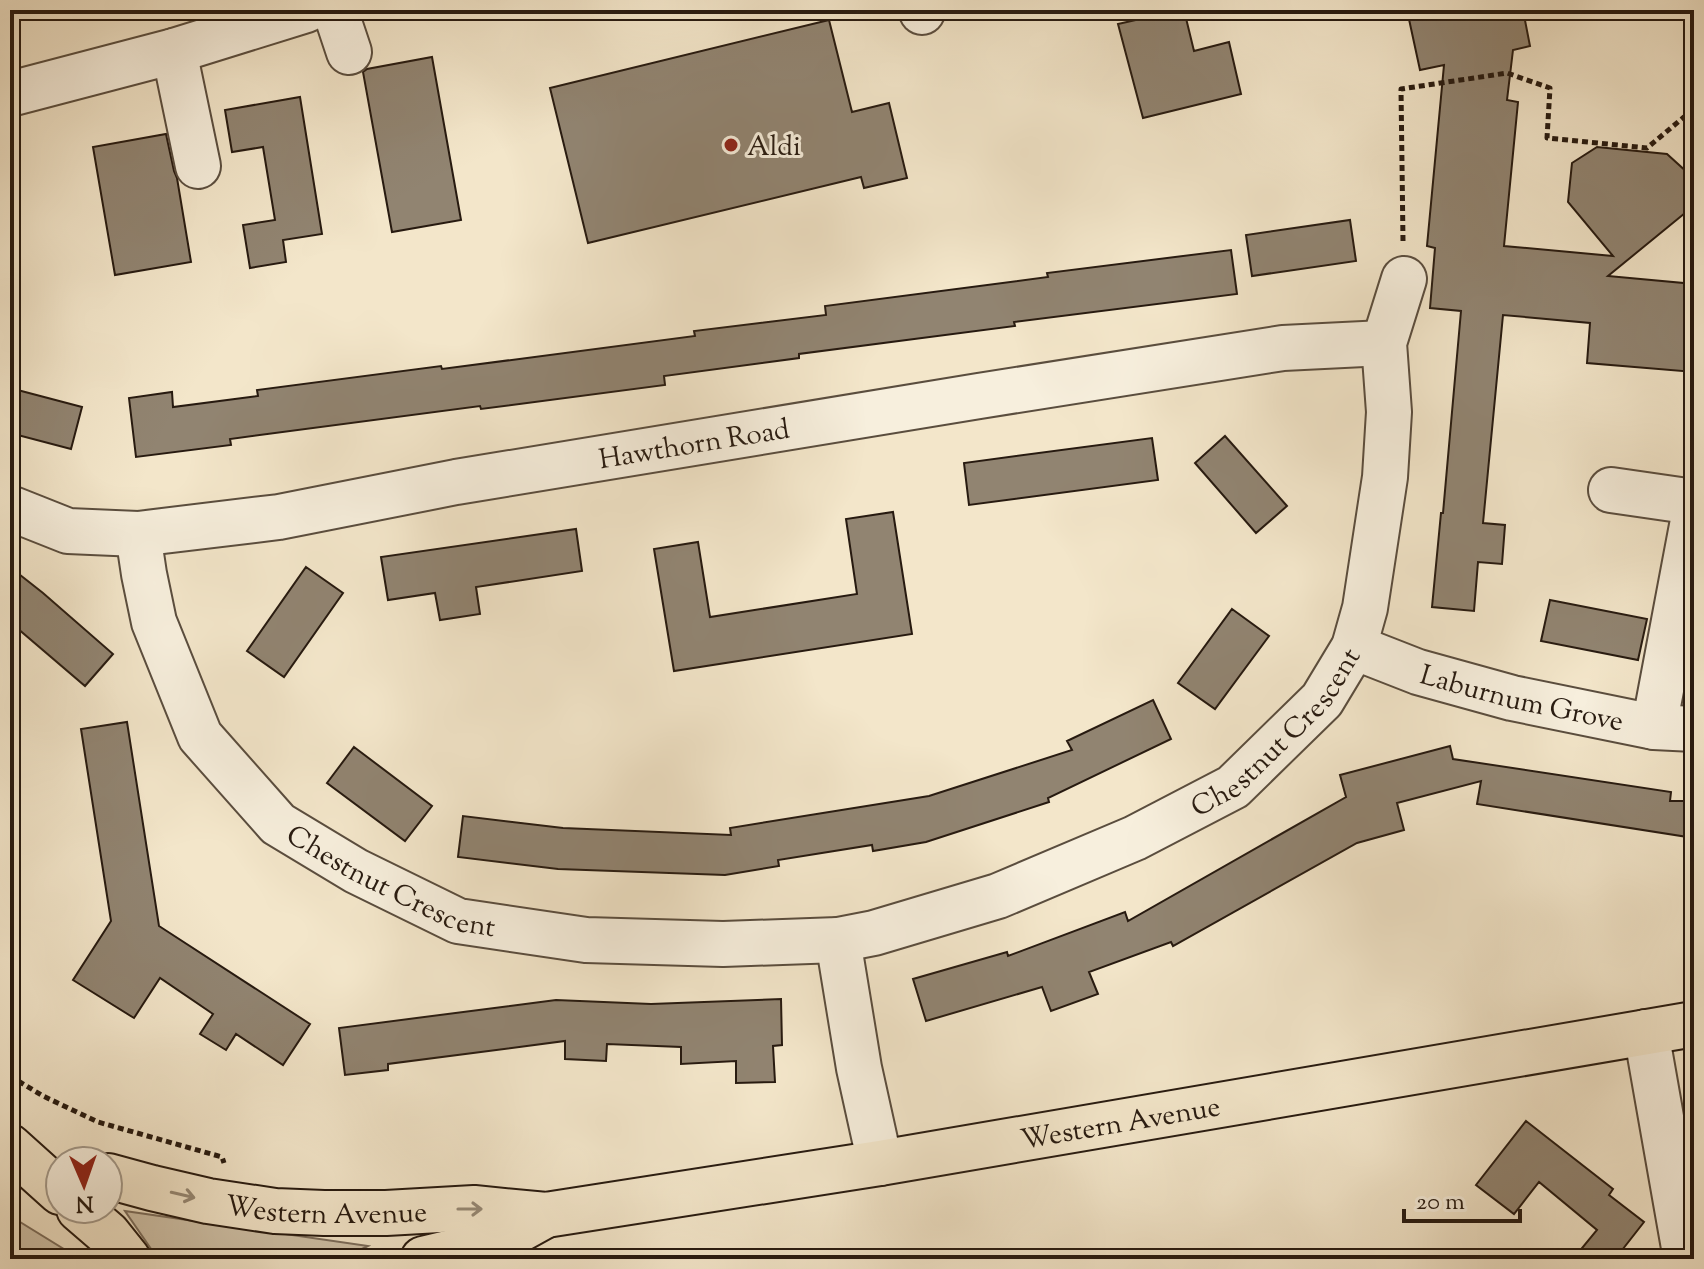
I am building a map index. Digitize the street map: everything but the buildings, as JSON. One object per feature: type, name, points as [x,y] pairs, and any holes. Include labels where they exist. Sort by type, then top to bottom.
[{"type":"main road","name":"Western Avenue","points":[[124,1180],[208,1201],[275,1211],[386,1213],[474,1208],[546,1215],[880,1163],[1694,1024]]},
{"type":"main road","points":[[10,1147],[44,1157]]},
{"type":"main road","points":[[10,1147],[44,1178]]},
{"type":"main road","name":"Western Avenue","points":[[423,1259],[499,1241],[546,1215]]},
{"type":"main road","points":[[98,1225],[128,1259]]},
{"type":"street","points":[[335,10],[349,52]]},
{"type":"street","points":[[10,94],[174,51],[285,13]]},
{"type":"street","points":[[174,51],[198,166]]},
{"type":"street","name":"Chestnut Crescent","points":[[138,534],[154,622],[200,736],[278,824],[356,871],[458,921],[586,940],[723,944],[838,940],[874,933],[998,896],[1135,838],[1233,787],[1322,700],[1354,647],[1365,608],[1385,477],[1389,412],[1384,343],[1404,279]]},
{"type":"street","name":"Hawthorn Road","points":[[10,508],[68,531],[138,534],[279,517],[456,482],[1283,348],[1384,343]]},
{"type":"street","points":[[1611,490],[1694,502]]},
{"type":"street","points":[[1674,728],[1694,515]]},
{"type":"street","name":"Laburnum Grove","points":[[1354,647],[1418,672],[1512,698],[1674,728]]},
{"type":"street","points":[[838,940],[859,1068],[880,1163]]},
{"type":"street","points":[[1646,1032],[1686,1259]]},
{"type":"path","points":[[1404,279],[1401,89],[1507,73],[1550,88],[1547,138],[1647,148],[1694,112]]},
{"type":"path","name":"Western Avenue","points":[[10,1076],[43,1096],[98,1122],[222,1157],[225,1166]]},
{"type":"shaded area","points":[[125,1211],[368,1246],[342,1259],[158,1259]]},
{"type":"shaded area","points":[[10,1215],[12,1217],[80,1259],[10,1259]]},
{"type":"place","name":"Aldi","points":[[731,145]]}]
